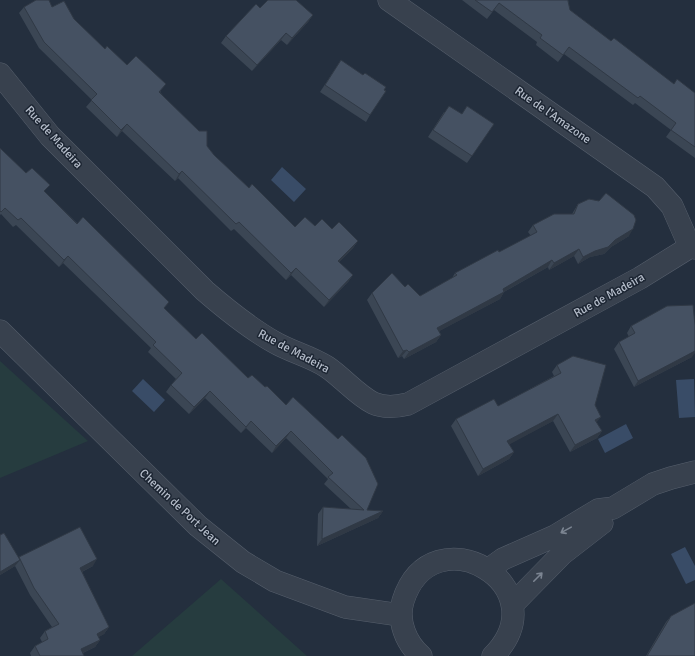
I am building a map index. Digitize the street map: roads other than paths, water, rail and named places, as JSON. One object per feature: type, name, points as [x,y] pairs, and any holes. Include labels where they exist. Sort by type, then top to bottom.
[{"type":"street","name":"Rue de l'Amazone","points":[[389,0],[655,187],[672,206],[693,248]]},
{"type":"street","name":"Rue de Madeira","points":[[0,74],[50,136],[205,291],[230,312],[274,342],[323,365],[372,402],[384,406],[395,407],[408,404],[693,248]]},
{"type":"street","name":"Chemin de Port Jean","points":[[0,331],[198,526],[243,562],[275,581],[345,607],[400,615]]},
{"type":"street","points":[[489,569],[503,559],[555,536],[598,510],[613,508],[653,484],[695,472]]},
{"type":"street","points":[[512,605],[562,554],[604,522],[613,508]]},
{"type":"street","points":[[421,656],[407,638],[400,615],[406,593],[412,582],[430,566],[442,561],[466,560],[478,563],[489,569],[500,579],[512,605],[510,628],[506,639],[493,656]]},
{"type":"water","points":[[282,167],[306,189],[294,202],[271,180]]},
{"type":"water","points":[[143,379],[165,400],[154,412],[132,391]]},
{"type":"water","points":[[694,379],[695,417],[679,418],[676,380]]},
{"type":"water","points":[[626,424],[633,438],[605,453],[598,439]]},
{"type":"water","points":[[685,547],[695,566],[695,580],[686,584],[671,554]]}]
